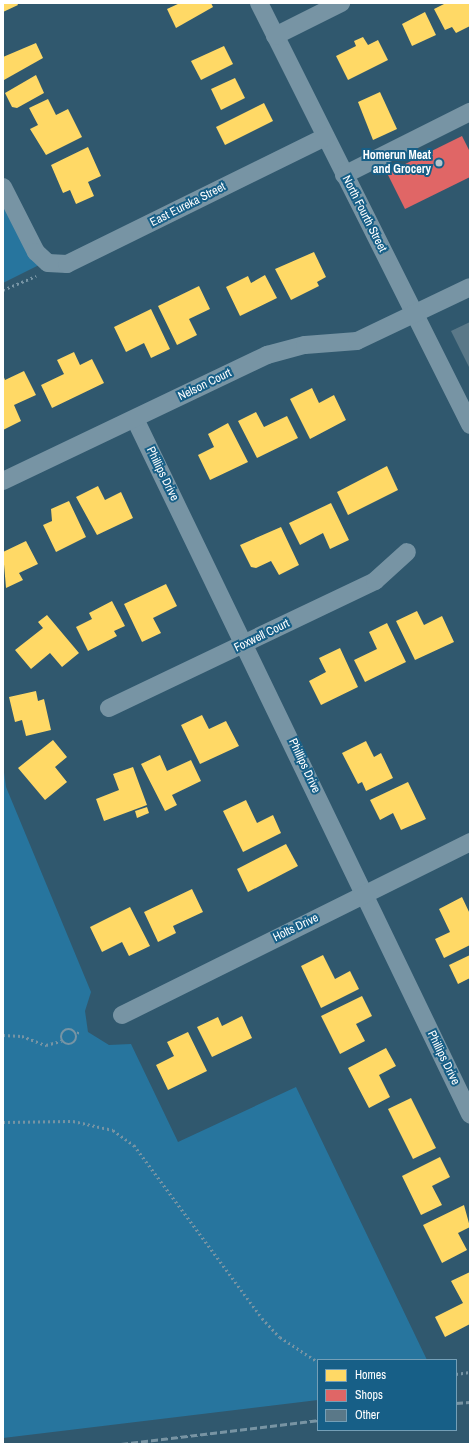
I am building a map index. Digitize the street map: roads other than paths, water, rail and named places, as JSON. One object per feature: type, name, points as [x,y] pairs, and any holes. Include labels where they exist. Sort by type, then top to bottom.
[{"type":"street","name":"North Fourth Street","points":[[259,3],[344,175],[468,416]]},
{"type":"street","points":[[275,36],[341,3]]},
{"type":"street","points":[[344,175],[470,112]]},
{"type":"street","name":"East Eureka Street","points":[[3,187],[36,252],[48,263],[67,264],[325,137]]},
{"type":"street","name":"Nelson Court","points":[[3,481],[267,355],[305,345],[357,341],[415,315],[470,287]]},
{"type":"street","name":"Phillips Drive","points":[[135,419],[246,644],[470,1114]]},
{"type":"street","name":"Foxwell Court","points":[[109,708],[246,644],[375,581],[407,552]]},
{"type":"street","name":"Holts Drive","points":[[122,1015],[470,842]]},
{"type":"railway","points":[[457,1403],[470,1402]]},
{"type":"railway","points":[[121,1444],[317,1420]]},
{"type":"place","name":"Homerun Meat and Grocery","points":[[439,163]]}]
